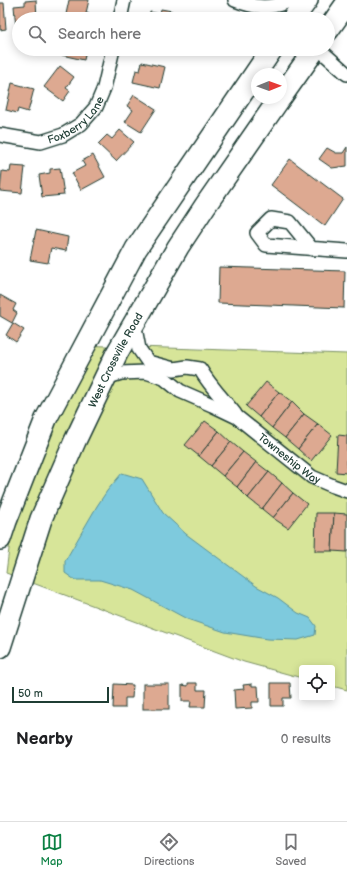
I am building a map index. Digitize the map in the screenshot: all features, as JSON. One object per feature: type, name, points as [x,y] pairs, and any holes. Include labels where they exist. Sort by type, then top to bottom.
[{"type":"main road","points":[[298,12],[306,0]]},
{"type":"main road","points":[[335,20],[347,4]]},
{"type":"main road","points":[[259,68],[267,56]]},
{"type":"main road","name":"West Crossville Road","points":[[287,87],[309,56]]},
{"type":"main road","points":[[0,539],[46,419],[136,249],[251,80]]},
{"type":"main road","name":"West Crossville Road","points":[[0,647],[41,519],[75,441],[105,378],[134,323],[178,247],[275,104]]},
{"type":"street","points":[[121,12],[124,0]]},
{"type":"street","points":[[235,0],[249,6],[266,7],[283,4],[291,0]]},
{"type":"street","points":[[249,6],[251,12]]},
{"type":"street","name":"Foxberry Lane","points":[[0,135],[41,142],[62,135],[81,124],[96,107],[104,88],[111,56]]},
{"type":"street","points":[[256,68],[258,56]]},
{"type":"street","points":[[327,56],[347,74]]},
{"type":"street","points":[[312,249],[290,222],[271,220],[257,233],[266,246],[312,249],[347,251]]},
{"type":"street","points":[[105,378],[147,367],[139,349],[134,323]]},
{"type":"street","name":"Towneship Way","points":[[147,367],[180,391],[237,417],[312,477],[347,491]]},
{"type":"street","name":"Towneship Way","points":[[147,367],[174,369],[187,367],[200,369],[209,385],[221,396],[237,417]]},
{"type":"green space","points":[[77,345],[347,354],[347,690],[335,687],[335,665],[299,665],[299,677],[244,662],[6,573],[21,453]]},
{"type":"water","points":[[122,473],[142,479],[163,513],[186,534],[256,586],[278,598],[298,613],[310,618],[316,626],[315,635],[298,640],[267,639],[225,632],[187,619],[133,590],[100,580],[75,580],[65,573],[65,561],[97,506]]},
{"type":"building","points":[[36,0],[37,12],[15,12],[14,6],[25,5],[25,1]]},
{"type":"building","points":[[69,0],[89,0],[86,12],[66,12]]},
{"type":"building","points":[[0,3],[4,3],[6,29],[0,30]]},
{"type":"building","points":[[161,9],[172,11],[172,12],[160,12]]},
{"type":"building","points":[[66,56],[85,56],[84,60]]},
{"type":"building","points":[[142,62],[165,67],[160,88],[133,82],[136,70],[140,71]]},
{"type":"building","points":[[60,66],[74,77],[66,88],[70,91],[63,101],[44,87]]},
{"type":"building","points":[[12,83],[34,89],[28,112],[18,109],[17,113],[6,110]]},
{"type":"building","points":[[134,95],[156,109],[141,132],[125,122],[133,110],[127,106]]},
{"type":"building","points":[[120,130],[134,142],[116,161],[98,144],[107,135],[112,139]]},
{"type":"building","points":[[347,147],[347,166],[332,168],[319,159],[327,148],[336,153],[343,153]]},
{"type":"building","points":[[93,155],[105,177],[81,190],[72,173],[85,166],[82,161]]},
{"type":"building","points":[[290,159],[343,199],[325,226],[271,185]]},
{"type":"building","points":[[11,166],[25,167],[22,193],[0,191],[2,171],[10,172]]},
{"type":"building","points":[[60,168],[64,195],[42,197],[39,175],[50,173],[50,169]]},
{"type":"building","points":[[36,230],[68,237],[66,251],[51,248],[48,263],[30,260]]},
{"type":"building","points":[[219,267],[345,271],[344,308],[218,303]]},
{"type":"building","points":[[0,295],[16,304],[13,310],[17,313],[12,323],[0,316]]},
{"type":"building","points":[[13,323],[24,330],[16,342],[6,335]]},
{"type":"building","points":[[266,382],[279,392],[259,417],[246,406]]},
{"type":"building","points":[[279,392],[292,402],[272,428],[259,417]]},
{"type":"building","points":[[292,402],[304,414],[285,438],[272,428]]},
{"type":"building","points":[[304,414],[318,424],[298,449],[285,438]]},
{"type":"building","points":[[205,421],[219,431],[199,456],[185,445]]},
{"type":"building","points":[[318,424],[332,435],[311,461],[298,449]]},
{"type":"building","points":[[219,431],[231,442],[211,466],[199,456]]},
{"type":"building","points":[[338,435],[347,436],[347,473],[336,472]]},
{"type":"building","points":[[231,442],[243,452],[223,476],[211,466]]},
{"type":"building","points":[[243,452],[256,462],[237,487],[223,476]]},
{"type":"building","points":[[256,462],[269,472],[248,498],[237,487]]},
{"type":"building","points":[[269,472],[282,483],[262,509],[248,498]]},
{"type":"building","points":[[282,483],[293,493],[273,518],[262,509]]},
{"type":"building","points":[[293,493],[307,504],[288,528],[273,518]]},
{"type":"building","points":[[316,513],[334,513],[332,551],[315,551]]},
{"type":"building","points":[[334,513],[347,514],[347,552],[332,551]]},
{"type":"building","points":[[188,683],[197,683],[197,690],[206,690],[205,707],[190,707],[191,701],[182,701],[182,685],[188,686]]},
{"type":"building","points":[[271,683],[290,683],[291,698],[283,698],[283,706],[271,706]]},
{"type":"building","points":[[114,684],[133,685],[132,698],[125,698],[125,708],[113,708]]},
{"type":"building","points":[[143,684],[169,684],[169,709],[143,709]]},
{"type":"building","points":[[252,684],[252,686],[258,686],[259,702],[252,702],[252,708],[235,709],[234,690],[244,689],[243,685]]}]
